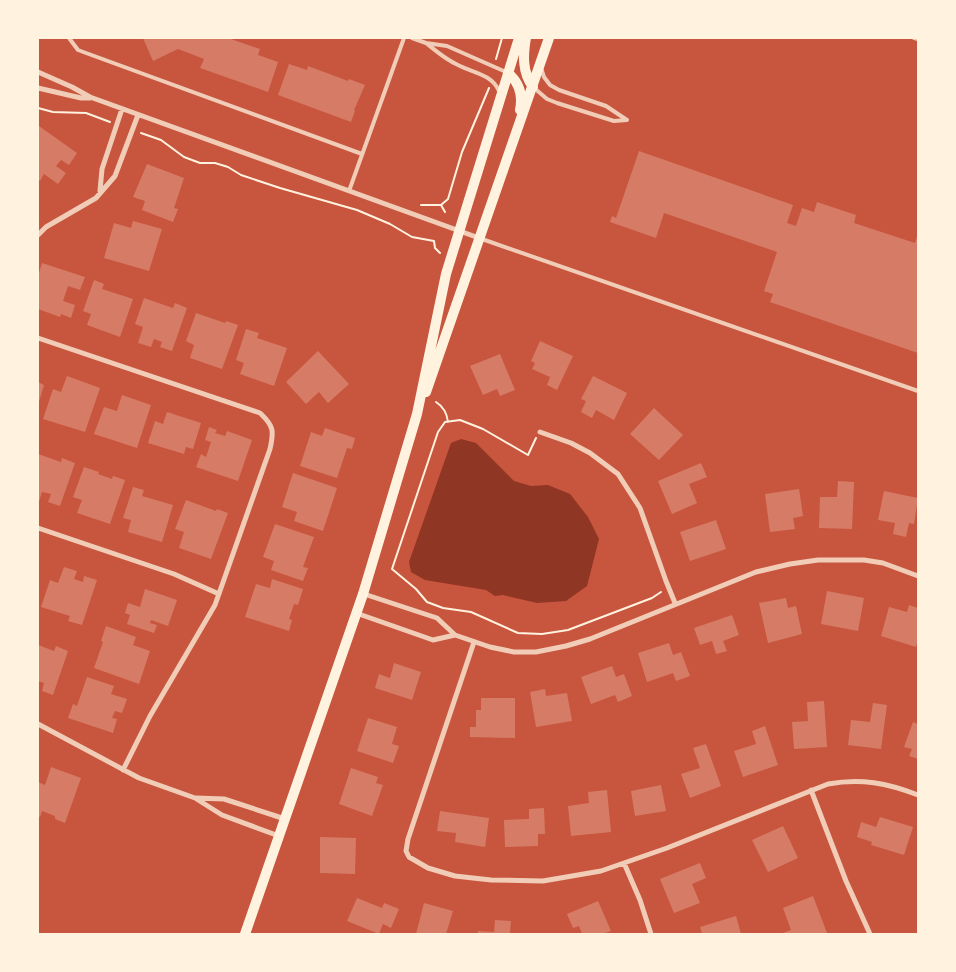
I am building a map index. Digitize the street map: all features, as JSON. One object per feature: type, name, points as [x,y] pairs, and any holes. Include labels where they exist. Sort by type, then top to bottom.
[{"type":"main road","points":[[246,934],[363,594],[417,414],[446,274],[519,38]]},
{"type":"main road","points":[[526,38],[524,65],[526,76],[532,87]]},
{"type":"main road","points":[[417,414],[433,376],[549,38]]},
{"type":"main road","points":[[508,73],[514,77],[521,89],[522,101],[510,150]]},
{"type":"street","points":[[38,72],[72,87],[90,98],[479,238]]},
{"type":"street","points":[[38,88],[81,98],[90,98]]},
{"type":"street","points":[[100,191],[102,170],[122,109]]},
{"type":"street","points":[[38,235],[46,227],[96,198],[100,191],[115,176],[138,115]]},
{"type":"street","points":[[38,338],[260,413],[272,429],[271,443],[219,594],[203,627],[150,716],[123,770]]},
{"type":"street","points":[[540,432],[571,443],[590,453],[618,474],[640,508],[668,587],[676,603]]},
{"type":"street","points":[[38,528],[174,574],[219,594]]},
{"type":"street","points":[[363,594],[437,618],[455,635],[490,648],[514,652],[536,652],[590,639],[756,572],[790,564],[818,560],[864,560],[883,563],[918,576]]},
{"type":"street","points":[[356,613],[433,640],[455,635]]},
{"type":"street","points":[[474,642],[408,839],[406,851],[409,857],[428,868],[455,876],[491,880],[543,881],[601,872],[828,784],[848,780],[867,781],[918,795]]},
{"type":"street","points":[[38,724],[138,778],[195,798],[222,815],[279,836]]},
{"type":"street","points":[[810,790],[846,881],[870,934]]},
{"type":"street","points":[[195,798],[224,799],[285,819]]},
{"type":"street","points":[[624,863],[640,900],[651,934]]},
{"type":"lane","points":[[69,38],[78,50],[362,154]]},
{"type":"lane","points":[[349,191],[404,38]]},
{"type":"lane","points":[[412,38],[447,46],[508,73]]},
{"type":"lane","points":[[914,38],[918,39]]},
{"type":"lane","points":[[426,42],[457,65],[491,80],[497,85],[500,98]]},
{"type":"lane","points":[[532,87],[546,99],[557,103],[614,121],[627,120],[606,106],[559,90],[550,85],[544,77],[540,65]]},
{"type":"lane","points":[[479,238],[918,391]]},
{"type":"path","points":[[495,66],[502,38]]},
{"type":"path","points":[[421,205],[441,205],[448,199],[462,152],[488,92],[491,80]]},
{"type":"path","points":[[38,108],[53,112],[86,113],[117,124]]},
{"type":"path","points":[[133,130],[161,140],[184,157],[200,163],[215,163],[228,167],[241,175],[250,176],[280,188],[375,217],[412,237],[434,241],[435,248],[441,254]]},
{"type":"path","points":[[441,205],[445,212]]},
{"type":"path","points":[[436,402],[442,406],[448,422]]},
{"type":"path","points":[[540,432],[528,454],[483,429],[460,420],[445,422],[438,432],[392,568],[416,589],[426,602],[443,608],[471,612],[518,633],[542,634],[568,630],[652,598],[668,587]]},
{"type":"shaded area","points":[[461,439],[476,443],[514,481],[531,486],[548,485],[570,494],[588,517],[599,539],[587,586],[566,601],[537,603],[503,595],[495,596],[486,590],[425,580],[411,572],[409,562],[451,443]]},
{"type":"building","points":[[143,38],[228,38],[260,49],[258,55],[278,62],[268,92],[200,68],[204,59],[178,49],[153,61]]},
{"type":"building","points":[[289,64],[307,70],[308,66],[348,81],[349,79],[365,85],[351,122],[278,95]]},
{"type":"building","points":[[39,126],[77,153],[69,165],[61,160],[56,166],[66,173],[58,184],[44,174],[40,181],[38,179]]},
{"type":"building","points":[[639,151],[793,205],[787,223],[796,226],[802,208],[814,212],[817,202],[856,215],[854,223],[915,243],[918,237],[918,353],[770,302],[773,294],[764,291],[777,252],[664,213],[656,238],[610,222],[612,216],[616,218]]},
{"type":"building","points":[[147,164],[184,178],[174,208],[178,209],[173,222],[142,210],[145,201],[133,197]]},
{"type":"building","points":[[133,221],[162,229],[149,271],[104,258],[114,223],[131,228]]},
{"type":"building","points":[[42,263],[85,277],[80,290],[68,286],[63,301],[75,305],[71,318],[61,314],[60,317],[38,309],[38,276]]},
{"type":"building","points":[[94,280],[104,284],[102,289],[133,299],[120,337],[87,325],[91,314],[83,311]]},
{"type":"building","points":[[144,298],[173,308],[175,303],[187,308],[172,351],[160,347],[162,342],[154,339],[151,347],[138,343],[143,327],[135,324]]},
{"type":"building","points":[[196,313],[225,323],[226,321],[238,325],[222,369],[190,358],[194,345],[186,341]]},
{"type":"building","points":[[246,329],[259,333],[257,338],[287,348],[274,386],[240,374],[244,363],[236,360]]},
{"type":"building","points":[[540,341],[573,356],[557,390],[547,385],[550,377],[532,369],[535,363],[531,361]]},
{"type":"building","points":[[318,351],[349,384],[328,403],[319,392],[306,404],[286,382]]},
{"type":"building","points":[[500,354],[515,390],[500,396],[497,389],[483,395],[470,366]]},
{"type":"building","points":[[67,376],[100,388],[85,432],[43,419],[53,389],[61,392]]},
{"type":"building","points":[[593,376],[627,393],[614,420],[596,410],[592,418],[581,412],[586,401],[581,399]]},
{"type":"building","points":[[38,382],[44,385],[38,405]]},
{"type":"building","points":[[122,395],[151,405],[137,448],[94,434],[104,407],[117,411]]},
{"type":"building","points":[[654,408],[683,435],[659,460],[630,434]]},
{"type":"building","points":[[167,412],[201,423],[193,449],[186,447],[184,454],[148,443],[155,421],[163,424]]},
{"type":"building","points":[[209,427],[217,430],[215,433],[225,436],[227,431],[252,440],[238,481],[196,467],[201,454],[206,457],[211,442],[205,440]]},
{"type":"building","points":[[325,428],[355,438],[352,449],[347,448],[337,478],[300,466],[311,432],[322,436]]},
{"type":"building","points":[[38,454],[61,462],[62,458],[75,463],[60,506],[48,502],[51,494],[42,492],[38,505]]},
{"type":"building","points":[[701,463],[707,477],[689,484],[697,503],[672,514],[658,481]]},
{"type":"building","points":[[84,467],[112,479],[113,476],[125,480],[110,524],[77,513],[82,500],[73,497]]},
{"type":"building","points":[[293,473],[337,488],[323,531],[294,521],[297,512],[282,507]]},
{"type":"building","points":[[838,481],[854,482],[852,529],[819,528],[820,497],[837,497]]},
{"type":"building","points":[[133,487],[144,490],[142,496],[173,505],[162,542],[128,532],[131,520],[123,518]]},
{"type":"building","points":[[799,489],[803,516],[793,518],[795,529],[770,532],[765,494]]},
{"type":"building","points":[[884,491],[918,498],[914,524],[909,523],[906,537],[893,534],[895,523],[878,520]]},
{"type":"building","points":[[186,500],[216,511],[217,509],[228,513],[211,559],[179,548],[184,532],[175,529]]},
{"type":"building","points":[[716,520],[726,549],[690,561],[680,532]]},
{"type":"building","points":[[275,524],[314,537],[303,567],[308,568],[303,581],[271,570],[274,561],[263,557]]},
{"type":"building","points":[[64,567],[77,571],[74,579],[83,582],[84,576],[97,580],[82,625],[68,621],[70,616],[41,607],[50,580],[58,583]]},
{"type":"building","points":[[272,579],[303,589],[298,605],[294,604],[289,619],[292,620],[289,631],[245,617],[256,584],[270,588]]},
{"type":"building","points":[[145,589],[177,600],[168,626],[151,620],[150,623],[157,625],[154,633],[127,624],[130,615],[125,613],[128,603],[140,607]]},
{"type":"building","points":[[827,591],[864,598],[858,631],[821,624]]},
{"type":"building","points":[[786,598],[788,608],[796,606],[802,634],[768,643],[759,603]]},
{"type":"building","points":[[909,605],[918,608],[918,638],[916,647],[881,636],[889,607],[907,612]]},
{"type":"building","points":[[732,615],[739,635],[723,641],[727,651],[716,654],[712,641],[700,645],[694,628]]},
{"type":"building","points":[[106,626],[136,637],[133,645],[150,651],[139,684],[94,668],[103,642],[101,641]]},
{"type":"building","points":[[669,643],[673,655],[681,652],[690,676],[676,681],[673,673],[647,682],[638,653]]},
{"type":"building","points":[[38,645],[54,651],[56,646],[68,651],[53,695],[42,691],[44,683],[38,681]]},
{"type":"building","points":[[394,663],[421,672],[412,700],[375,688],[379,674],[390,678]]},
{"type":"building","points":[[612,666],[616,677],[624,674],[632,696],[618,702],[615,695],[591,704],[581,677]]},
{"type":"building","points":[[87,677],[114,686],[111,694],[127,699],[122,713],[115,711],[112,718],[117,719],[113,733],[68,718],[73,704],[77,706]]},
{"type":"building","points":[[545,689],[546,696],[567,693],[572,721],[536,727],[530,692]]},
{"type":"building","points":[[481,698],[515,698],[515,738],[470,737],[470,727],[476,727],[476,710],[481,710]]},
{"type":"building","points":[[824,701],[827,747],[794,749],[792,722],[808,721],[807,702]]},
{"type":"building","points":[[873,703],[887,705],[881,749],[848,745],[851,720],[870,722]]},
{"type":"building","points":[[368,718],[397,727],[392,744],[399,746],[393,763],[357,751]]},
{"type":"building","points":[[913,722],[918,724],[918,759],[909,756],[912,749],[904,747]]},
{"type":"building","points":[[765,726],[778,765],[743,777],[734,751],[756,744],[752,731]]},
{"type":"building","points":[[706,744],[721,786],[690,798],[681,774],[700,768],[693,748]]},
{"type":"building","points":[[51,767],[81,778],[65,823],[55,819],[55,816],[42,811],[40,817],[38,816],[38,782],[45,785]]},
{"type":"building","points":[[351,768],[378,777],[376,783],[383,785],[372,816],[339,804]]},
{"type":"building","points":[[661,785],[666,811],[635,816],[631,791]]},
{"type":"building","points":[[607,790],[611,832],[571,836],[568,806],[589,803],[588,792]]},
{"type":"building","points":[[544,808],[545,834],[538,834],[538,846],[505,847],[504,820],[529,819],[529,809]]},
{"type":"building","points":[[440,811],[489,818],[485,847],[455,842],[456,833],[437,831]]},
{"type":"building","points":[[880,817],[913,827],[904,855],[871,845],[872,842],[857,837],[861,822],[876,827]]},
{"type":"building","points":[[783,826],[798,858],[768,872],[752,840]]},
{"type":"building","points":[[320,837],[356,838],[355,874],[320,873]]},
{"type":"building","points":[[700,863],[706,878],[692,884],[700,903],[674,913],[660,879]]},
{"type":"building","points":[[813,896],[827,933],[780,934],[791,930],[783,908]]},
{"type":"building","points":[[357,898],[382,908],[384,903],[399,909],[391,928],[383,924],[379,934],[347,921]]},
{"type":"building","points":[[598,901],[611,931],[602,934],[582,934],[579,926],[573,928],[567,914]]},
{"type":"building","points":[[424,903],[453,911],[446,934],[416,934]]},
{"type":"building","points":[[736,916],[741,934],[702,934],[700,927]]},
{"type":"building","points":[[495,920],[511,921],[510,934],[478,934],[478,931],[494,932]]}]
